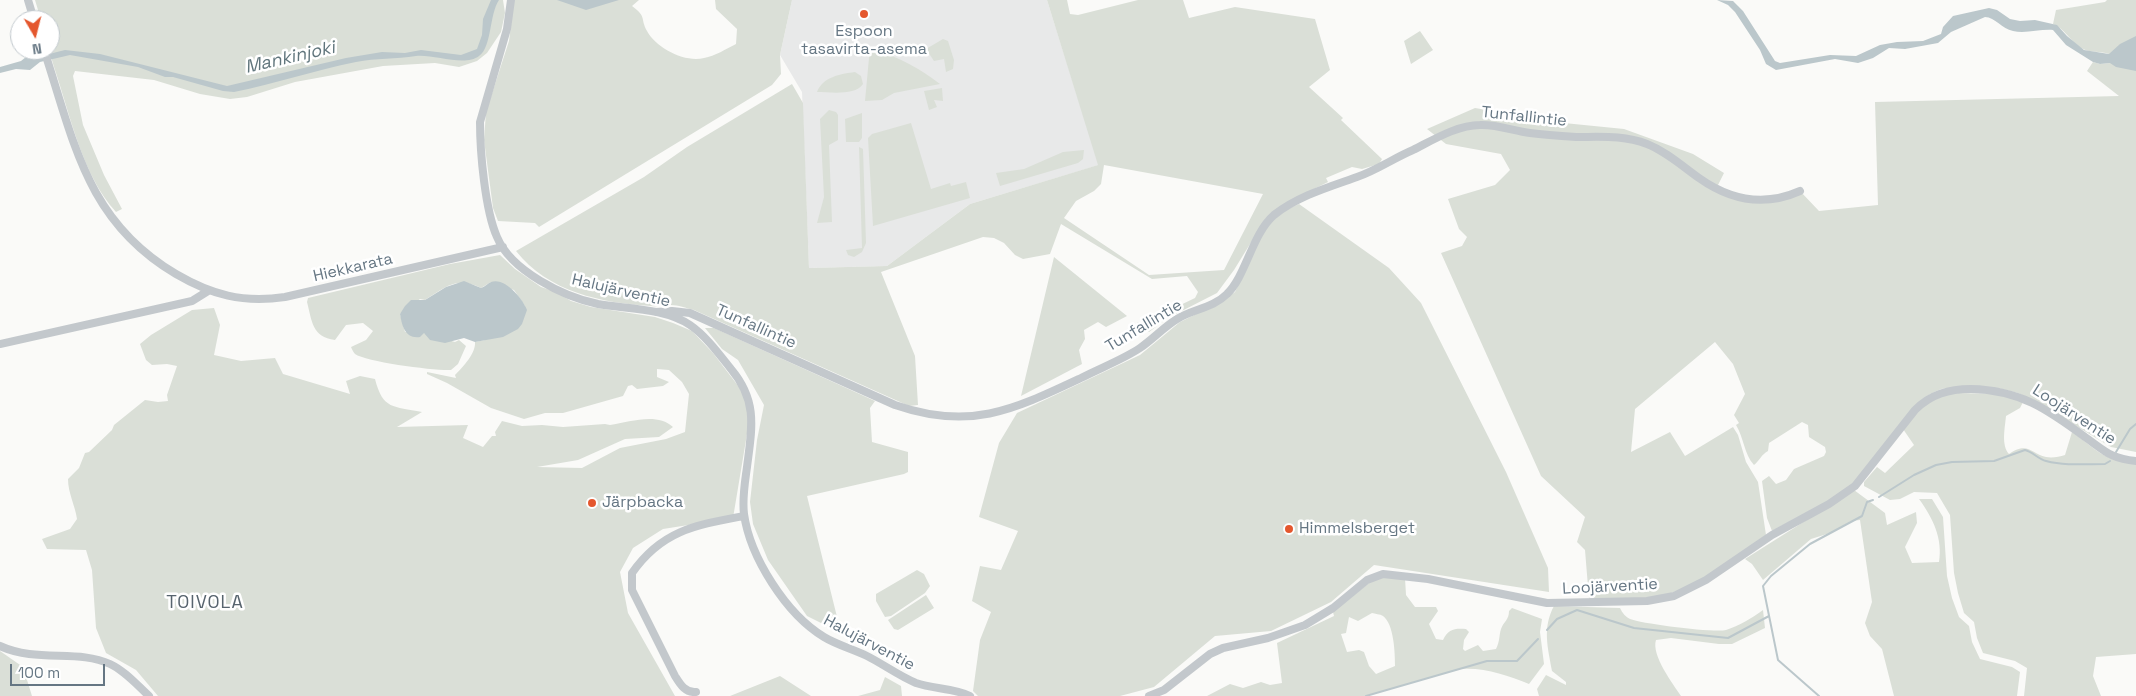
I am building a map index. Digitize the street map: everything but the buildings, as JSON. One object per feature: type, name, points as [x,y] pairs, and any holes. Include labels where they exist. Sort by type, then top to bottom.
[{"type":"street","name":"Halujärventie","points":[[511,0],[507,29],[480,122],[488,197],[494,227],[503,247],[526,270],[570,296],[595,303],[656,312],[690,325],[707,340],[745,389],[752,414],[752,433],[744,490],[744,516],[752,546],[780,594],[806,624],[823,637],[865,655],[912,682],[970,696]]},
{"type":"street","name":"Hiekkarata","points":[[47,60],[82,167],[103,207],[135,245],[158,263],[208,291],[255,300],[285,297],[503,247]]},
{"type":"street","name":"Tunfallintie","points":[[656,312],[690,313],[895,405],[920,413],[946,417],[987,416],[1025,404],[1140,348],[1178,319],[1216,303],[1232,289],[1263,228],[1284,208],[1313,193],[1356,177],[1410,150],[1470,126],[1481,124],[1533,133],[1621,137],[1635,140],[1662,151],[1709,184],[1740,199],[1778,199],[1800,191]]},
{"type":"street","points":[[0,344],[192,301],[208,291]]},
{"type":"street","name":"Loojärventie","points":[[1149,696],[1164,690],[1210,654],[1222,648],[1268,638],[1305,625],[1333,608],[1366,580],[1383,574],[1428,579],[1547,603],[1647,601],[1674,596],[1706,580],[1772,535],[1817,511],[1855,486],[1915,410],[1927,399],[1942,392],[1984,389],[2017,396],[2032,402],[2111,456],[2120,460],[2136,461]]},
{"type":"street","points":[[696,692],[691,692],[681,686],[675,676],[632,590],[632,573],[648,552],[668,537],[684,529],[744,516]]},
{"type":"street","points":[[0,646],[15,653],[32,656],[79,658],[103,662],[121,671],[149,696]]},
{"type":"shaded area","points":[[35,0],[503,0],[505,13],[501,32],[487,53],[477,61],[459,67],[435,63],[383,66],[295,82],[247,97],[230,99],[200,94],[154,80],[75,71],[73,76],[83,125],[104,175],[122,209],[116,212],[94,180],[78,143],[52,60],[60,60],[60,10],[38,10]]},
{"type":"shaded area","points":[[491,0],[499,0],[493,14],[486,46],[479,56],[473,59],[457,60],[416,56],[364,61],[234,92],[223,91],[173,77],[165,77],[138,67],[70,55],[60,57],[60,51],[65,50],[100,54],[227,86],[346,58],[382,52],[405,53],[421,50],[461,55],[477,49],[482,35],[483,19]]},
{"type":"shaded area","points":[[514,0],[639,0],[632,6],[641,15],[651,37],[672,53],[696,59],[712,56],[736,44],[737,29],[716,9],[715,0],[792,0],[780,55],[781,74],[772,85],[539,227],[535,223],[498,221],[493,208],[484,140],[486,112],[509,41]]},
{"type":"shaded area","points":[[557,0],[619,0],[586,10]]},
{"type":"shaded area","points":[[792,0],[1047,0],[1099,165],[970,204],[887,266],[809,268],[802,92],[780,55]]},
{"type":"shaded area","points":[[1047,0],[1067,0],[1070,14],[1078,15],[1138,0],[1183,0],[1189,18],[1235,7],[1315,19],[1330,70],[1309,87],[1343,118],[1341,120],[1382,159],[1379,164],[1362,169],[1352,167],[1326,178],[1328,182],[1292,200],[1266,218],[1234,270],[1217,293],[1168,318],[1149,332],[1137,322],[1145,322],[1195,298],[1198,292],[1187,276],[1152,279],[1061,224],[1050,254],[1023,259],[1015,255],[1004,243],[994,238],[983,237],[881,272],[915,356],[918,405],[909,406],[694,310],[674,305],[654,306],[614,302],[577,293],[560,286],[544,276],[529,265],[516,251],[644,177],[687,147],[792,84],[803,103],[809,268],[887,266],[970,204],[1098,165]],"holes":[[[1104,165],[1263,194],[1224,270],[1149,275],[1064,218],[1076,201],[1094,191],[1101,184]]]},
{"type":"shaded area","points":[[1717,0],[1733,1],[1743,11],[1775,61],[1780,63],[1830,55],[1856,56],[1880,45],[1923,41],[1941,34],[1943,27],[1953,16],[1989,8],[1997,10],[2010,19],[2020,21],[2035,20],[2057,25],[2084,50],[2109,54],[2120,44],[2136,36],[2136,71],[2116,67],[2110,63],[2100,64],[2093,62],[2066,45],[2053,30],[2013,31],[1985,17],[1951,32],[1938,43],[1905,49],[1889,48],[1873,58],[1858,63],[1835,59],[1776,70],[1766,64],[1760,50],[1735,12],[1728,5]]},
{"type":"shaded area","points":[[2107,0],[2136,0],[2136,452],[2111,447],[2018,393],[1998,388],[1963,386],[1941,389],[1930,394],[1913,408],[1854,483],[1828,501],[1772,531],[1767,518],[1762,481],[1769,476],[1776,484],[1786,480],[1794,469],[1824,456],[1826,452],[1825,447],[1809,437],[1808,425],[1802,422],[1769,443],[1768,451],[1754,465],[1746,451],[1736,425],[1739,423],[1734,415],[1745,394],[1733,364],[1715,342],[1635,409],[1631,452],[1670,432],[1685,456],[1733,427],[1738,435],[1746,462],[1758,482],[1766,535],[1699,581],[1674,592],[1643,599],[1589,599],[1585,550],[1577,542],[1585,517],[1541,476],[1441,253],[1462,246],[1467,237],[1459,229],[1448,199],[1495,185],[1510,170],[1501,154],[1446,144],[1427,129],[1475,108],[1564,123],[1624,129],[1693,154],[1724,173],[1717,187],[1755,199],[1800,191],[1819,211],[1878,205],[1875,102],[2119,96],[2087,71],[2093,62],[2100,64],[2110,63],[2109,54],[2081,48],[2053,24],[2056,10],[2105,2]]},
{"type":"shaded area","points":[[1420,31],[1433,50],[1411,64],[1404,41]]},
{"type":"shaded area","points":[[943,39],[948,41],[954,60],[953,69],[946,72],[944,59],[934,61],[926,49]]},
{"type":"shaded area","points":[[876,50],[909,64],[940,84],[894,93],[882,100],[865,101],[870,52]]},
{"type":"shaded area","points":[[49,60],[40,62],[30,70],[16,69],[0,73],[0,67],[21,61]]},
{"type":"shaded area","points":[[855,72],[861,76],[863,84],[859,88],[848,92],[817,92],[823,83],[828,80],[838,75]]},
{"type":"shaded area","points":[[942,88],[943,101],[934,100],[937,107],[929,110],[924,91]]},
{"type":"shaded area","points":[[829,110],[836,112],[838,115],[838,140],[829,145],[832,222],[817,223],[824,197],[820,119]]},
{"type":"shaded area","points":[[862,113],[862,138],[859,142],[846,142],[845,119]]},
{"type":"shaded area","points":[[911,123],[931,189],[950,183],[951,186],[966,182],[970,198],[873,226],[868,138],[872,134]]},
{"type":"shaded area","points":[[859,147],[863,149],[866,243],[862,252],[854,257],[848,255],[846,250],[862,248]]},
{"type":"shaded area","points":[[1084,150],[1083,159],[1078,163],[1000,186],[996,173],[1024,169],[1063,152]]},
{"type":"shaded area","points":[[1299,204],[1389,268],[1421,303],[1506,472],[1548,568],[1549,592],[1374,565],[1331,602],[1271,631],[1215,636],[1154,687],[1120,696],[978,696],[973,691],[980,640],[991,612],[972,601],[980,566],[1001,570],[1018,531],[979,517],[999,443],[1017,413],[1140,355],[1180,322],[1221,302],[1235,292],[1266,226],[1286,210]]},
{"type":"shaded area","points":[[500,255],[515,269],[541,287],[556,292],[571,301],[591,307],[655,317],[692,331],[713,353],[745,398],[749,422],[733,518],[663,529],[633,548],[620,572],[628,613],[675,696],[158,696],[136,670],[106,653],[96,628],[92,570],[86,550],[47,549],[42,539],[70,529],[77,519],[68,479],[79,468],[85,453],[89,452],[112,430],[114,425],[145,400],[168,401],[167,395],[177,366],[167,364],[152,365],[146,360],[140,344],[151,335],[192,310],[214,308],[220,325],[214,355],[241,361],[275,358],[283,374],[350,394],[346,381],[360,376],[375,379],[382,396],[391,405],[422,412],[397,427],[468,425],[463,438],[483,447],[492,436],[496,436],[495,432],[502,421],[522,426],[563,427],[610,425],[651,419],[667,422],[673,427],[659,437],[625,439],[578,460],[537,467],[582,468],[620,448],[666,439],[685,432],[689,394],[682,382],[669,370],[657,369],[657,377],[669,382],[663,386],[637,389],[632,385],[628,386],[623,396],[563,413],[545,413],[524,419],[491,408],[427,374],[427,372],[456,378],[455,375],[471,355],[475,342],[485,340],[525,306],[514,290],[491,282],[481,288],[465,283],[445,287],[425,300],[420,299],[400,314],[405,332],[424,333],[455,342],[459,340],[466,346],[458,364],[451,370],[402,365],[362,357],[355,354],[351,347],[366,340],[373,331],[363,323],[346,325],[335,340],[317,332],[312,322],[307,302],[308,298],[450,264]]},
{"type":"shaded area","points":[[1054,257],[1127,316],[1106,327],[1098,322],[1084,330],[1085,339],[1079,350],[1082,364],[1021,396]]},
{"type":"shaded area","points":[[464,281],[481,288],[496,281],[513,290],[522,300],[527,310],[518,329],[503,337],[475,342],[464,338],[445,343],[430,340],[424,333],[420,337],[415,337],[405,331],[400,314],[411,300],[425,300],[446,287]]},
{"type":"shaded area","points":[[705,328],[714,328],[875,401],[870,408],[872,442],[908,452],[908,472],[904,474],[807,496],[841,633],[807,616],[768,560],[753,524],[750,502],[757,440],[764,405],[738,360],[722,349]]},
{"type":"shaded area","points":[[1959,393],[1996,394],[2023,402],[2020,408],[2006,416],[2004,441],[2009,454],[2015,450],[2025,448],[2046,457],[2065,455],[2072,432],[2101,454],[2115,460],[2136,463],[2136,654],[2096,657],[2093,676],[2101,696],[2024,696],[2027,668],[2015,661],[1983,653],[1977,638],[1974,622],[1964,613],[1954,573],[1950,515],[1937,493],[1914,492],[1900,499],[1890,500],[1864,486],[1864,482],[1877,467],[1885,473],[1914,445],[1903,429],[1920,408],[1932,399]]},
{"type":"shaded area","points":[[1854,490],[1885,513],[1887,525],[1916,512],[1917,523],[1905,547],[1912,563],[1939,562],[1940,545],[1936,529],[1919,499],[1932,499],[1943,517],[1947,576],[1959,617],[1969,626],[1972,642],[1980,659],[2012,667],[2020,672],[2017,696],[1894,696],[1882,649],[1870,636],[1865,623],[1872,602],[1860,520],[1851,521],[1830,533],[1811,539],[1763,580],[1752,564],[1745,559]]},
{"type":"shaded area","points":[[917,570],[924,574],[930,586],[925,593],[891,616],[885,617],[876,601],[876,594]]},
{"type":"shaded area","points":[[1382,577],[1405,578],[1406,595],[1415,607],[1436,607],[1438,611],[1429,624],[1436,639],[1443,640],[1450,631],[1455,629],[1466,629],[1469,632],[1464,640],[1463,649],[1465,651],[1478,645],[1483,651],[1496,649],[1501,629],[1512,608],[1542,619],[1540,632],[1544,664],[1529,684],[1495,672],[1478,669],[1460,669],[1366,696],[1207,696],[1230,684],[1243,688],[1261,682],[1270,685],[1282,683],[1277,643],[1334,616],[1333,612],[1374,579]],"holes":[[[1372,613],[1382,615],[1390,625],[1395,654],[1395,666],[1376,674],[1369,666],[1364,652],[1359,650],[1347,652],[1341,634],[1346,633],[1349,617],[1358,621]]]},
{"type":"shaded area","points":[[926,595],[934,608],[898,630],[894,629],[888,620]]},
{"type":"shaded area","points":[[1554,606],[1620,608],[1627,617],[1637,621],[1679,628],[1719,631],[1736,626],[1763,610],[1765,628],[1732,644],[1671,638],[1656,640],[1655,646],[1660,661],[1681,696],[1539,696],[1537,689],[1546,675],[1566,685],[1566,682],[1552,671],[1549,654],[1547,630],[1550,614]]},
{"type":"shaded area","points":[[0,651],[23,667],[32,696],[0,696]]},
{"type":"shaded area","points":[[780,676],[811,696],[730,696]]},
{"type":"shaded area","points":[[885,677],[901,686],[902,696],[858,696],[880,690]]},
{"type":"waterway","points":[[2116,452],[2130,429],[2136,424]]},
{"type":"waterway","points":[[1879,497],[1914,475],[1936,465],[1952,462],[1994,461],[2025,450],[2043,460],[2060,464],[2105,464],[2110,461]]},
{"type":"waterway","points":[[1819,696],[1778,660],[1763,586],[1771,576],[1810,544],[1862,516],[1867,502],[1873,500]]},
{"type":"waterway","points":[[1547,630],[1557,619],[1577,610],[1634,628],[1728,638],[1769,616]]},
{"type":"waterway","points":[[1366,696],[1487,661],[1517,661],[1538,639]]},
{"type":"place","name":"Espoon tasavirta-asema","points":[[864,14]]},
{"type":"place","name":"Järpbacka","points":[[592,503]]},
{"type":"place","name":"Himmelsberget","points":[[1289,529]]},
{"type":"district","name":"TOIVOLA","points":[[205,603]]},
{"type":"water label","name":"Mankinjoki","points":[[290,58]]}]
